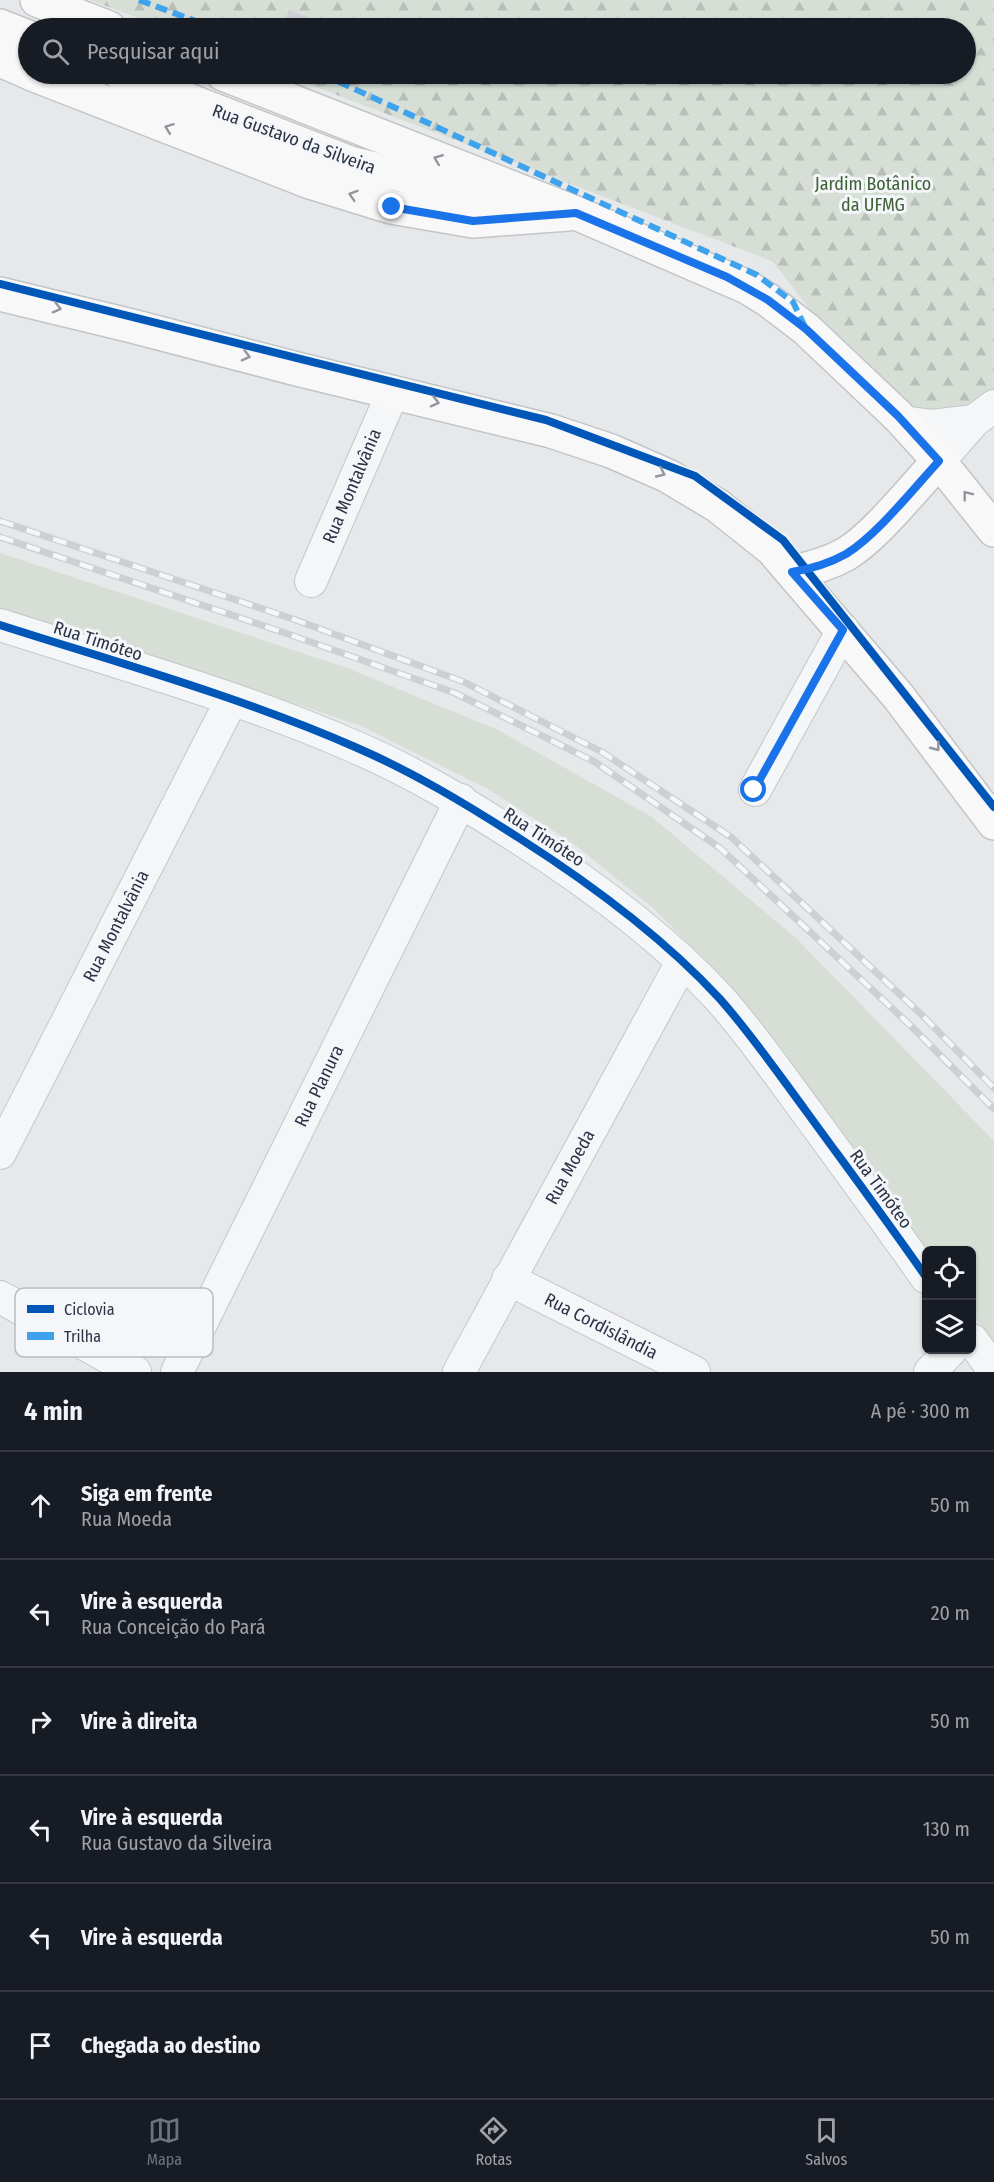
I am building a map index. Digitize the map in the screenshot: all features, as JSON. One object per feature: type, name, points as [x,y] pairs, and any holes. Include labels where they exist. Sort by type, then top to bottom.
[{"type":"main road","points":[[37,0],[83,18]]},
{"type":"main road","points":[[0,26],[18,33]]},
{"type":"main road","points":[[0,60],[18,68]]},
{"type":"main road","points":[[58,84],[310,182],[392,207],[473,221],[576,213]]},
{"type":"main road","name":"Rua Gustavo da Silveira","points":[[147,84],[350,163],[448,187],[576,213]]},
{"type":"main road","name":"Rua Gustavo da Silveira","points":[[248,84],[576,213],[727,277],[768,300],[806,329],[903,422],[939,461],[994,530]]},
{"type":"main road","points":[[0,294],[551,431],[610,450],[658,472],[718,506],[768,544],[898,696],[994,823]]},
{"type":"main road","points":[[792,572],[807,569],[846,554],[869,535],[939,461]]},
{"type":"street","name":"Rua Montalvânia","points":[[311,581],[393,392]]},
{"type":"street","points":[[903,422],[932,426],[984,413]]},
{"type":"street","points":[[939,461],[984,413]]},
{"type":"street","name":"Rua Timóteo","points":[[0,625],[232,699],[353,746],[411,772],[460,800],[571,871],[626,913],[682,962],[718,998],[754,1039],[922,1270]]},
{"type":"street","points":[[754,790],[843,630]]},
{"type":"street","name":"Rua Montalvânia","points":[[0,1153],[232,699]]},
{"type":"street","name":"Rua Planura","points":[[213,1299],[460,800]]},
{"type":"street","name":"Rua Moeda","points":[[459,1372],[682,962]]},
{"type":"street","name":"Rua Cordislândia","points":[[508,1279],[694,1372]]},
{"type":"street","points":[[0,1296],[15,1304]]},
{"type":"street","points":[[976,1346],[994,1371]]},
{"type":"street","points":[[930,1372],[947,1354]]},
{"type":"street","points":[[108,1357],[135,1372]]},
{"type":"street","name":"Rua Planura","points":[[177,1372],[184,1357]]},
{"type":"green space","name":"Jardim Botânico da UFMG","points":[[90,0],[994,0],[994,392],[936,425],[841,349],[772,261],[308,84],[976,84],[976,18],[138,18]]},
{"type":"green space","points":[[0,553],[347,668],[498,730],[652,817],[797,939],[994,1141],[994,1343],[976,1318],[976,1246],[923,1246],[788,1062],[726,982],[653,908],[574,844],[488,789],[359,725],[0,610]]},
{"type":"building","points":[[289,10],[310,18],[286,18]]},
{"type":"railway","points":[[0,521],[293,619],[464,682],[602,752],[731,837],[922,1015],[994,1088]]},
{"type":"railway","points":[[0,537],[455,693],[595,762],[720,848],[911,1026],[994,1109]]},
{"type":"marked path","points":[[139,0],[187,18]]},
{"type":"marked path","points":[[344,84],[757,275],[793,302],[806,329]]},
{"type":"cycle path","points":[[0,284],[546,420],[695,476],[783,540],[994,807]]},
{"type":"cycle path","points":[[0,625],[224,696],[355,747],[398,767],[459,801],[573,874],[650,933],[720,999],[764,1054],[922,1271]]},
{"type":"route","points":[[392,207],[473,221],[576,213],[727,277],[768,300],[806,329],[898,416],[939,461],[869,535],[846,554],[807,569],[792,572],[843,630],[754,790]]}]
